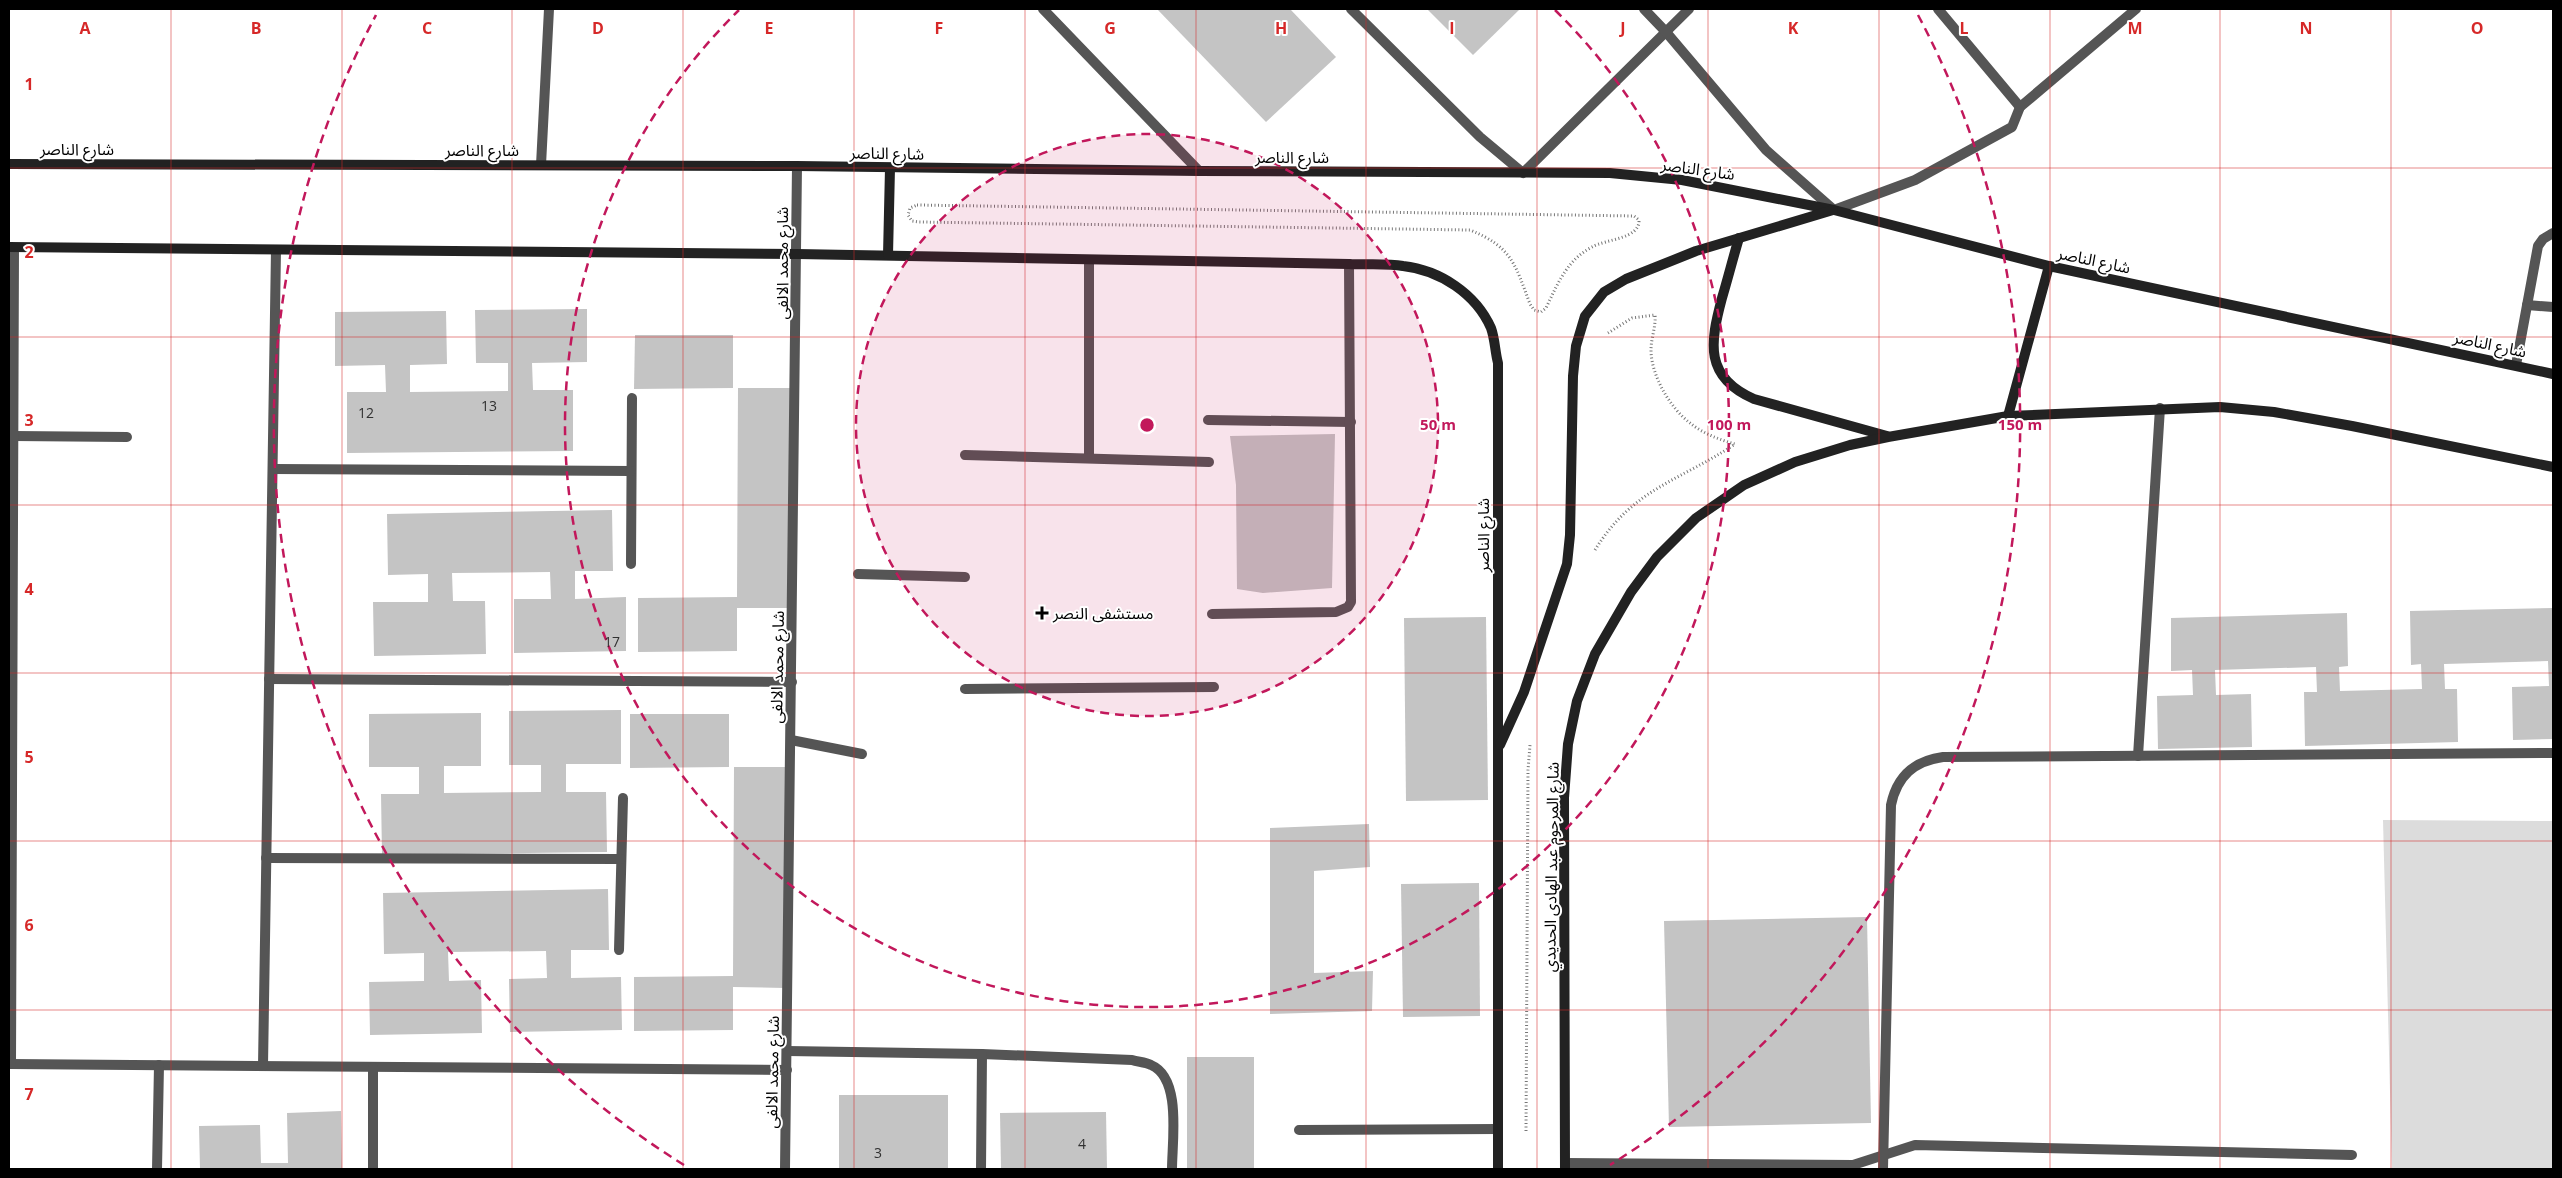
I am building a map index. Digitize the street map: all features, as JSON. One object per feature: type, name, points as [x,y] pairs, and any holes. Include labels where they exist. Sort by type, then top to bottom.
[{"type":"street","points":[[542,165],[549,9]]},
{"type":"street","points":[[1043,9],[1199,171]]},
{"type":"street","points":[[1351,9],[1480,137],[1523,173],[1689,9]]},
{"type":"street","points":[[1644,9],[1666,32],[1766,150],[1834,210]]},
{"type":"street","points":[[1938,9],[2020,107]]},
{"type":"street","points":[[1498,1169],[1498,750],[1524,692],[1567,564],[1570,535],[1573,376],[1576,346],[1585,316],[1604,292],[1626,279],[1696,251],[1834,210],[1914,180],[2012,127],[2020,107],[2136,9]]},
{"type":"street","name":"شارع الناصر","points":[[9,164],[797,166],[1199,171],[1610,173],[1682,180],[1834,210],[2049,266],[2553,374]]},
{"type":"street","name":"شارع محمد الالفى","points":[[785,1169],[797,166]]},
{"type":"street","points":[[888,255],[890,168]]},
{"type":"street","points":[[2516,365],[2538,246],[2543,239],[2553,233]]},
{"type":"street","points":[[1739,238],[1713,331],[1712,348],[1716,365],[1725,380],[1738,392],[1754,399],[1888,437]]},
{"type":"street","points":[[11,248],[14,436],[10,1064],[787,1070]]},
{"type":"street","name":"شارع الناصر","points":[[11,248],[888,255],[1089,261],[1349,264],[1404,266],[1433,273],[1456,285],[1477,306],[1491,329],[1498,362],[1498,750]]},
{"type":"street","points":[[263,1066],[276,250]]},
{"type":"street","points":[[1089,261],[1089,458]]},
{"type":"street","points":[[1212,614],[1336,612],[1348,607],[1352,596],[1349,264]]},
{"type":"street","points":[[2008,416],[2049,266]]},
{"type":"street","points":[[2528,305],[2553,307]]},
{"type":"street","points":[[631,564],[632,398]]},
{"type":"street","points":[[2138,756],[2160,408],[2220,407],[2274,412],[2553,467]]},
{"type":"street","name":"شارع المرحوم عبد الهادى الحديدي","points":[[1565,1166],[1564,798],[1568,744],[1577,701],[1595,654],[1631,592],[1657,557],[1696,518],[1744,485],[1795,462],[1850,445],[2008,416],[2160,408]]},
{"type":"street","points":[[1208,420],[1350,422]]},
{"type":"street","points":[[14,436],[127,437]]},
{"type":"street","points":[[965,455],[1209,462]]},
{"type":"street","points":[[273,469],[632,471]]},
{"type":"street","points":[[858,574],[964,577]]},
{"type":"street","points":[[269,679],[792,682]]},
{"type":"street","points":[[965,689],[1214,687]]},
{"type":"street","points":[[791,740],[862,754]]},
{"type":"street","points":[[1883,1169],[1891,805],[1894,790],[1902,776],[1913,766],[1928,759],[1943,757],[2553,753]]},
{"type":"street","points":[[618,950],[622,798]]},
{"type":"street","points":[[266,858],[621,859]]},
{"type":"street","points":[[787,1051],[982,1054],[1132,1060],[1152,1065],[1165,1076],[1173,1096],[1172,1169]]},
{"type":"street","points":[[981,1169],[982,1054]]},
{"type":"street","points":[[156,1169],[159,1065]]},
{"type":"street","points":[[373,1066],[373,1169]]},
{"type":"street","points":[[1299,1130],[1498,1129]]},
{"type":"street","points":[[1565,1166],[1853,1165],[1915,1145],[2352,1155]]},
{"type":"path","points":[[917,205],[1634,216],[1639,220],[1639,227],[1635,233],[1594,245],[1579,254],[1566,267],[1546,308],[1540,312],[1534,310],[1530,304],[1509,255],[1492,239],[1470,230],[919,222],[912,221],[908,215],[910,208],[917,205]]},
{"type":"shaded area","points":[[2383,820],[2553,821],[2553,1169],[2392,1169]]},
{"type":"building","points":[[1157,9],[1290,9],[1336,57],[1266,122]]},
{"type":"building","points":[[1427,9],[1520,9],[1473,55]]},
{"type":"building","points":[[587,309],[587,362],[532,363],[533,390],[573,390],[573,451],[347,453],[347,392],[386,392],[385,365],[335,366],[335,312],[446,311],[447,364],[410,365],[410,392],[508,391],[508,363],[476,363],[475,310]]},
{"type":"building","points":[[635,335],[733,335],[733,388],[634,389]]},
{"type":"building","points":[[738,388],[791,388],[789,608],[737,608],[737,651],[638,652],[638,598],[737,597]]},
{"type":"building","points":[[1335,434],[1332,588],[1263,593],[1237,589],[1236,485],[1230,436]]},
{"type":"building","points":[[612,510],[613,571],[575,571],[575,599],[626,597],[626,651],[514,653],[514,599],[551,599],[550,572],[452,573],[453,601],[485,601],[486,654],[374,656],[373,602],[428,602],[428,574],[388,575],[387,514]]},
{"type":"building","points":[[2553,608],[2553,739],[2513,740],[2512,687],[2549,686],[2548,661],[2444,664],[2445,689],[2457,689],[2458,742],[2305,746],[2304,692],[2317,692],[2316,667],[2215,670],[2216,695],[2251,694],[2252,747],[2158,749],[2157,696],[2193,695],[2192,670],[2171,671],[2171,618],[2347,613],[2348,666],[2339,667],[2340,691],[2422,689],[2421,664],[2411,665],[2410,611]]},
{"type":"building","points":[[1486,617],[1488,800],[1406,801],[1404,618]]},
{"type":"building","points":[[621,710],[621,764],[566,764],[566,792],[606,792],[607,852],[382,855],[381,794],[419,794],[419,767],[369,767],[369,714],[481,713],[481,766],[444,766],[444,793],[541,792],[541,765],[509,765],[509,711]]},
{"type":"building","points":[[630,714],[729,714],[729,767],[630,768]]},
{"type":"building","points":[[734,767],[786,767],[785,988],[733,987],[733,1030],[634,1031],[634,977],[733,976]]},
{"type":"building","points":[[1369,824],[1370,867],[1314,871],[1314,973],[1373,971],[1372,1011],[1270,1014],[1270,828]]},
{"type":"building","points":[[1479,883],[1480,1016],[1403,1017],[1401,884]]},
{"type":"building","points":[[608,889],[609,950],[571,950],[571,978],[621,977],[622,1030],[510,1032],[509,979],[547,978],[546,951],[448,952],[449,981],[481,980],[482,1033],[370,1035],[369,982],[424,981],[424,953],[384,954],[383,893]]},
{"type":"building","points":[[1867,917],[1871,1123],[1669,1127],[1664,921]]},
{"type":"building","points":[[1187,1057],[1254,1057],[1254,1169],[1187,1169]]},
{"type":"building","points":[[839,1095],[948,1095],[948,1169],[839,1169]]},
{"type":"building","points":[[341,1111],[342,1169],[200,1169],[199,1126],[260,1125],[261,1163],[288,1163],[287,1113]]},
{"type":"building","points":[[1106,1112],[1107,1169],[1001,1169],[1000,1113]]},
{"type":"place","name":"مستشفى النصر","points":[[1042,613]]}]
